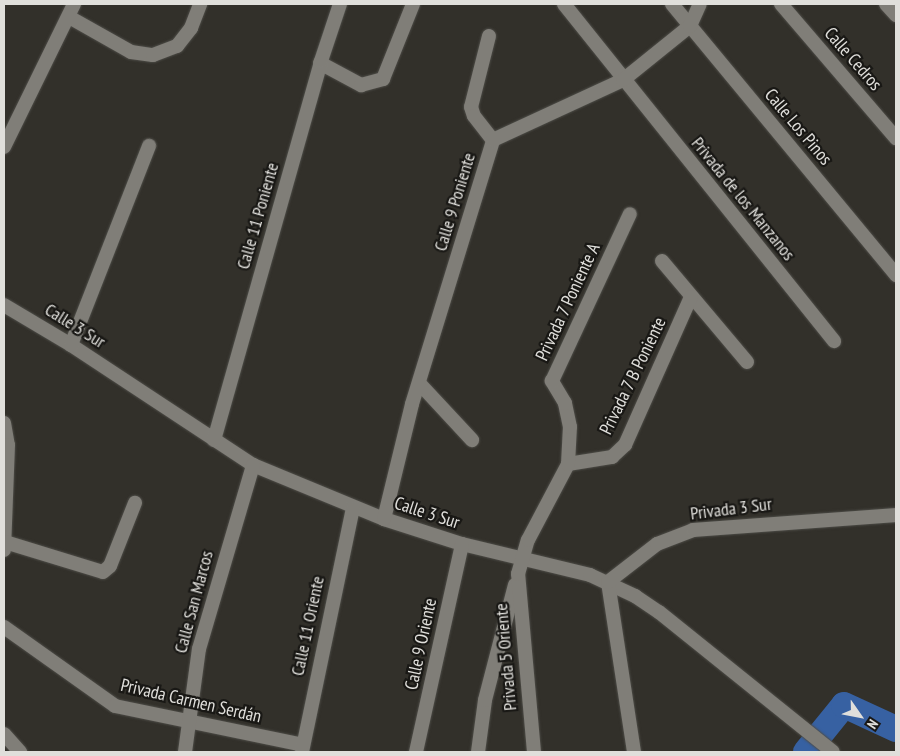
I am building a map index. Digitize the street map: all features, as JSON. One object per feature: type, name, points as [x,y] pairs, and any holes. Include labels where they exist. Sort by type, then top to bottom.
[{"type":"street","points":[[4,148],[74,4]]},
{"type":"street","points":[[69,17],[132,52],[154,55],[177,46],[191,28],[200,4]]},
{"type":"street","name":"Calle 11 Poniente","points":[[214,440],[320,63],[340,4]]},
{"type":"street","points":[[320,63],[361,85],[383,79],[413,4]]},
{"type":"street","name":"Privada de los Manzanos","points":[[564,4],[834,341]]},
{"type":"street","name":"Calle Los Pinos","points":[[672,4],[896,275]]},
{"type":"street","name":"Calle 9 Poniente","points":[[384,519],[419,383],[494,140],[623,80],[690,26],[700,4]]},
{"type":"street","name":"Calle Cedros","points":[[780,4],[896,138]]},
{"type":"street","points":[[886,4],[896,15]]},
{"type":"street","points":[[488,36],[471,107],[474,116],[494,140]]},
{"type":"street","points":[[71,345],[149,146]]},
{"type":"street","name":"Privada 7 Poniente A","points":[[568,464],[570,427],[565,403],[552,381],[630,214]]},
{"type":"street","points":[[662,260],[746,362]]},
{"type":"street","name":"Privada 7 B Poniente","points":[[568,464],[612,457],[625,445],[691,297]]},
{"type":"street","name":"Calle 3 Sur","points":[[4,305],[71,345],[253,464],[353,508],[384,519],[462,544],[608,582],[660,612],[833,752]]},
{"type":"street","points":[[419,383],[472,440]]},
{"type":"street","points":[[4,423],[6,444],[4,547],[103,572],[110,566],[135,503]]},
{"type":"street","name":"Calle San Marcos","points":[[185,752],[199,649],[253,464]]},
{"type":"street","name":"Privada 5 Oriente","points":[[534,752],[518,574],[528,540],[568,464]]},
{"type":"street","name":"Calle 11 Oriente","points":[[302,749],[353,508]]},
{"type":"street","name":"Privada 3 Sur","points":[[608,582],[657,544],[693,530],[896,515]]},
{"type":"street","name":"Calle 9 Oriente","points":[[416,752],[462,544]]},
{"type":"street","points":[[478,752],[484,700],[518,574]]},
{"type":"street","points":[[608,582],[634,752]]},
{"type":"street","name":"Privada Carmen Serdán","points":[[4,627],[115,706],[190,721],[302,749]]},
{"type":"street","points":[[4,734],[20,752]]},
{"type":"waterway","points":[[806,752],[844,705],[896,729]]}]
